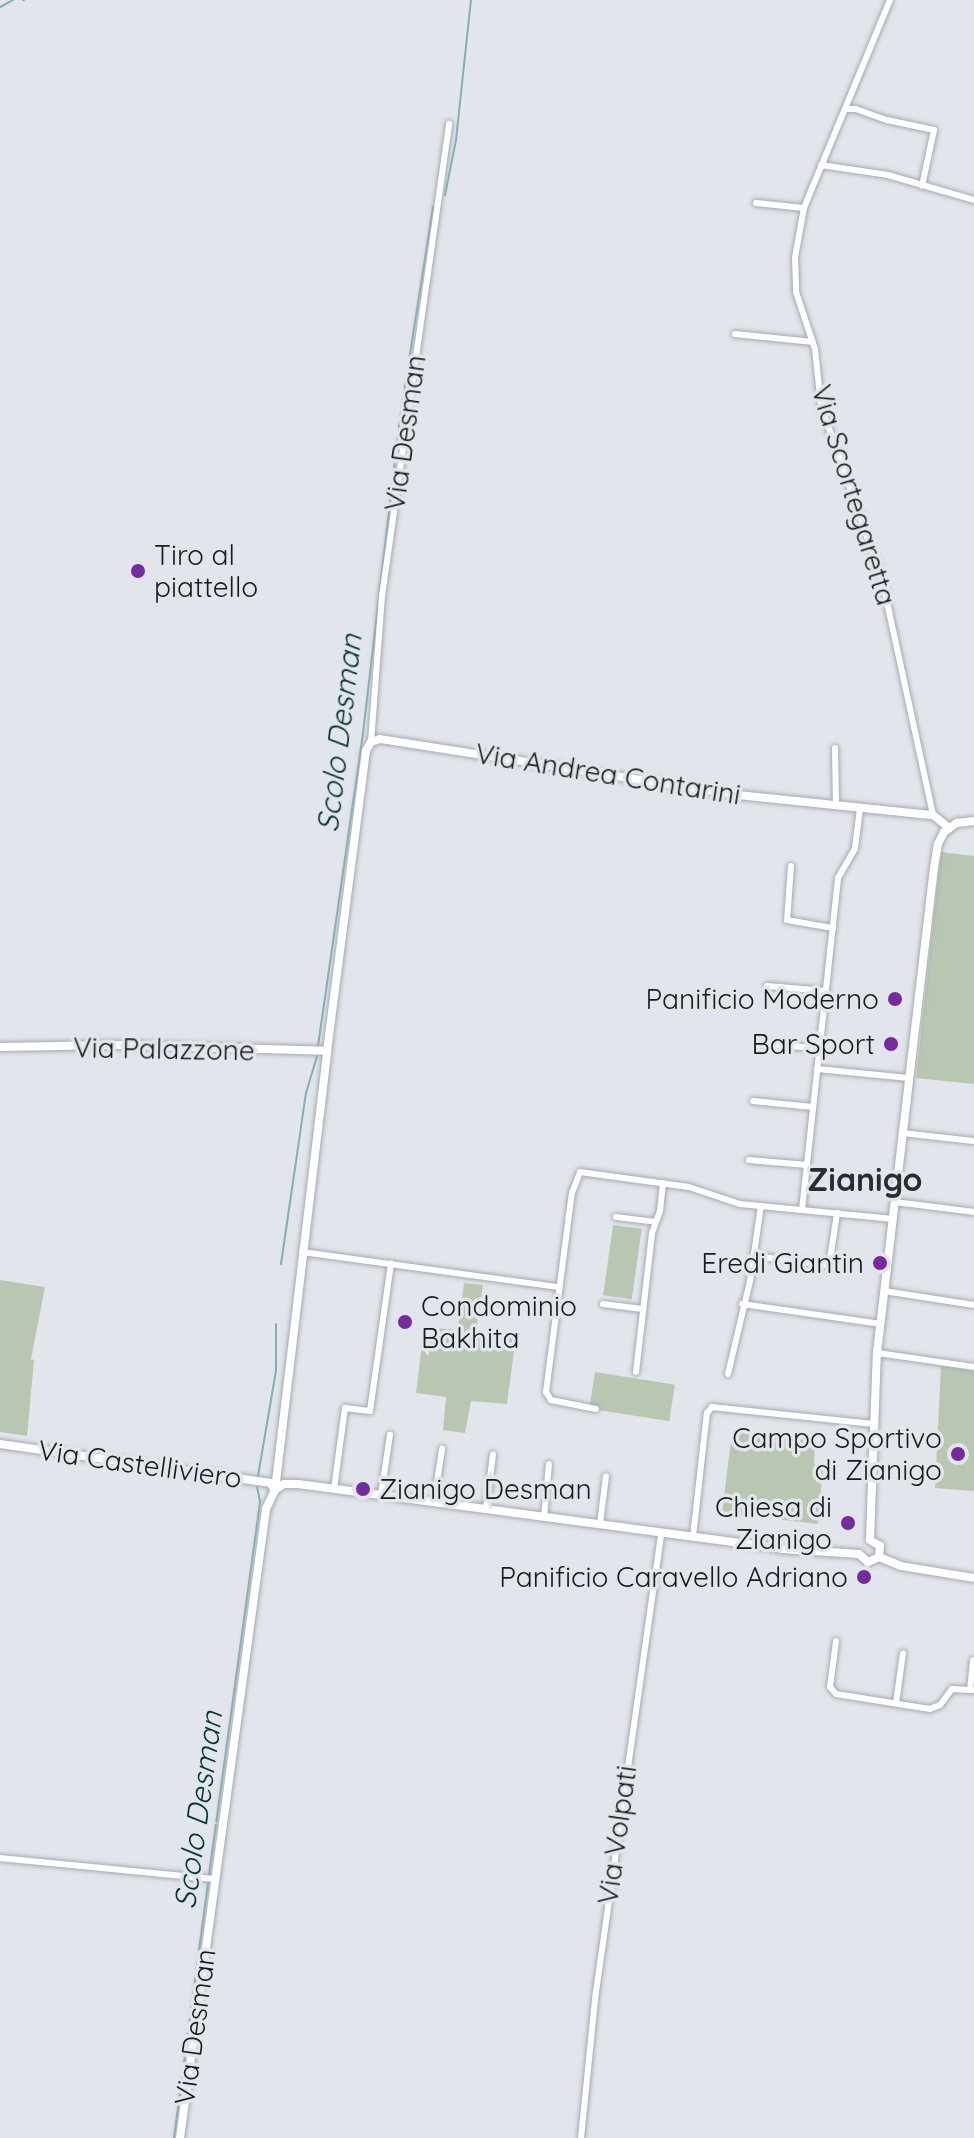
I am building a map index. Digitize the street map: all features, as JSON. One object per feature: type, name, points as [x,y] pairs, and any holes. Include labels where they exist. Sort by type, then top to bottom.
[{"type":"street","name":"Via Scortegaretta","points":[[890,0],[804,208],[795,257],[796,292],[813,342],[821,406],[882,579],[933,815]]},
{"type":"street","points":[[845,109],[856,109],[887,120],[934,130],[922,186]]},
{"type":"street","name":"Via Desman","points":[[180,2138],[211,1878],[266,1509],[275,1490],[325,1052],[366,751],[376,740],[382,596],[449,124]]},
{"type":"street","points":[[821,165],[888,175],[974,200]]},
{"type":"street","points":[[756,203],[804,208]]},
{"type":"street","points":[[735,334],[813,342]]},
{"type":"street","name":"Via Andrea Contarini","points":[[376,740],[738,795],[933,815]]},
{"type":"street","points":[[835,748],[836,806]]},
{"type":"street","points":[[802,1210],[839,873],[855,848],[860,808]]},
{"type":"street","points":[[933,815],[949,828]]},
{"type":"street","points":[[870,1540],[877,1353],[936,860],[941,838],[949,828],[963,821],[974,821]]},
{"type":"street","points":[[791,866],[787,920],[833,928]]},
{"type":"street","points":[[767,986],[826,991]]},
{"type":"street","points":[[761,1044],[819,1048]]},
{"type":"street","name":"Via Palazzone","points":[[0,1047],[117,1045],[325,1052]]},
{"type":"street","points":[[817,1069],[909,1078]]},
{"type":"street","points":[[753,1101],[813,1107]]},
{"type":"street","points":[[902,1133],[974,1141]]},
{"type":"street","points":[[749,1160],[807,1165]]},
{"type":"street","points":[[596,1409],[556,1402],[547,1397],[559,1287],[575,1179],[580,1172],[697,1189],[735,1203],[893,1219]]},
{"type":"street","points":[[636,1372],[655,1222],[663,1183]]},
{"type":"street","points":[[895,1202],[974,1212]]},
{"type":"street","points":[[728,1374],[754,1256],[761,1206]]},
{"type":"street","points":[[754,1256],[826,1265],[830,1259],[837,1213]]},
{"type":"street","points":[[616,1217],[655,1222]]},
{"type":"street","points":[[302,1252],[559,1287]]},
{"type":"street","points":[[334,1489],[345,1408],[370,1411],[391,1263]]},
{"type":"street","points":[[884,1291],[974,1305]]},
{"type":"street","points":[[603,1304],[643,1309]]},
{"type":"street","points":[[742,1304],[880,1324]]},
{"type":"street","points":[[877,1353],[974,1367]]},
{"type":"street","points":[[693,1537],[707,1413],[712,1407],[873,1424]]},
{"type":"street","points":[[381,1495],[390,1435]]},
{"type":"street","name":"Via Castelliviero","points":[[0,1444],[271,1483],[275,1490]]},
{"type":"street","points":[[434,1502],[442,1449]]},
{"type":"street","points":[[486,1509],[493,1454]]},
{"type":"street","points":[[544,1517],[549,1464]]},
{"type":"street","points":[[600,1524],[606,1476]]},
{"type":"street","points":[[275,1490],[291,1484],[820,1553],[859,1554],[868,1562],[879,1557],[901,1566],[974,1578]]},
{"type":"street","name":"Via Volpati","points":[[581,2138],[597,1983],[661,1533]]},
{"type":"street","points":[[859,1554],[861,1544],[870,1540]]},
{"type":"street","points":[[870,1540],[880,1546],[879,1557]]},
{"type":"street","points":[[836,1641],[830,1687],[836,1694],[896,1703],[937,1708],[952,1689],[972,1690],[973,1660]]},
{"type":"street","points":[[896,1703],[903,1653]]},
{"type":"street","points":[[0,1858],[211,1878]]},
{"type":"green space","points":[[941,852],[974,856],[974,1084],[916,1078]]},
{"type":"green space","points":[[613,1225],[642,1229],[632,1299],[603,1295]]},
{"type":"green space","points":[[0,1280],[45,1287],[31,1359],[34,1360],[27,1436],[0,1432]]},
{"type":"green space","points":[[464,1283],[483,1285],[476,1331],[516,1336],[507,1404],[471,1401],[465,1433],[443,1430],[446,1397],[416,1393],[424,1327],[458,1330]]},
{"type":"green space","name":"Campo Sportivo di Zianigo","points":[[941,1366],[974,1371],[974,1491],[935,1488]]},
{"type":"green space","points":[[595,1372],[675,1385],[669,1421],[589,1409]]},
{"type":"green space","points":[[732,1432],[815,1441],[814,1464],[823,1466],[818,1524],[722,1513]]},
{"type":"waterway","points":[[0,7],[13,0]]},
{"type":"waterway","name":"Scolo Desman","points":[[445,195],[456,140],[471,0]]},
{"type":"waterway","name":"Scolo Desman","points":[[318,1046],[363,733],[400,418],[433,207]]},
{"type":"waterway","name":"Scolo Desman","points":[[281,1264],[306,1093],[318,1053]]},
{"type":"waterway","name":"Scolo Desman","points":[[258,1476],[276,1371],[276,1324]]},
{"type":"waterway","name":"Scolo Desman","points":[[209,1875],[260,1501],[257,1487]]},
{"type":"waterway","name":"Scolo Desman","points":[[174,2138],[208,1882]]},
{"type":"place","name":"Tiro al piattello","points":[[138,571]]},
{"type":"place","name":"Panificio Moderno","points":[[895,999]]},
{"type":"place","name":"Bar Sport","points":[[891,1044]]},
{"type":"place","name":"Eredi Giantin","points":[[880,1263]]},
{"type":"place","name":"Condominio Bakhita","points":[[405,1322]]},
{"type":"place","name":"Campo Sportivo di Zianigo","points":[[958,1454]]},
{"type":"place","name":"Zianigo Desman","points":[[363,1489]]},
{"type":"place","name":"Chiesa di Zianigo","points":[[848,1523]]},
{"type":"place","name":"Panificio Caravello Adriano","points":[[864,1577]]},
{"type":"district","name":"Zianigo","points":[[865,1179]]}]
